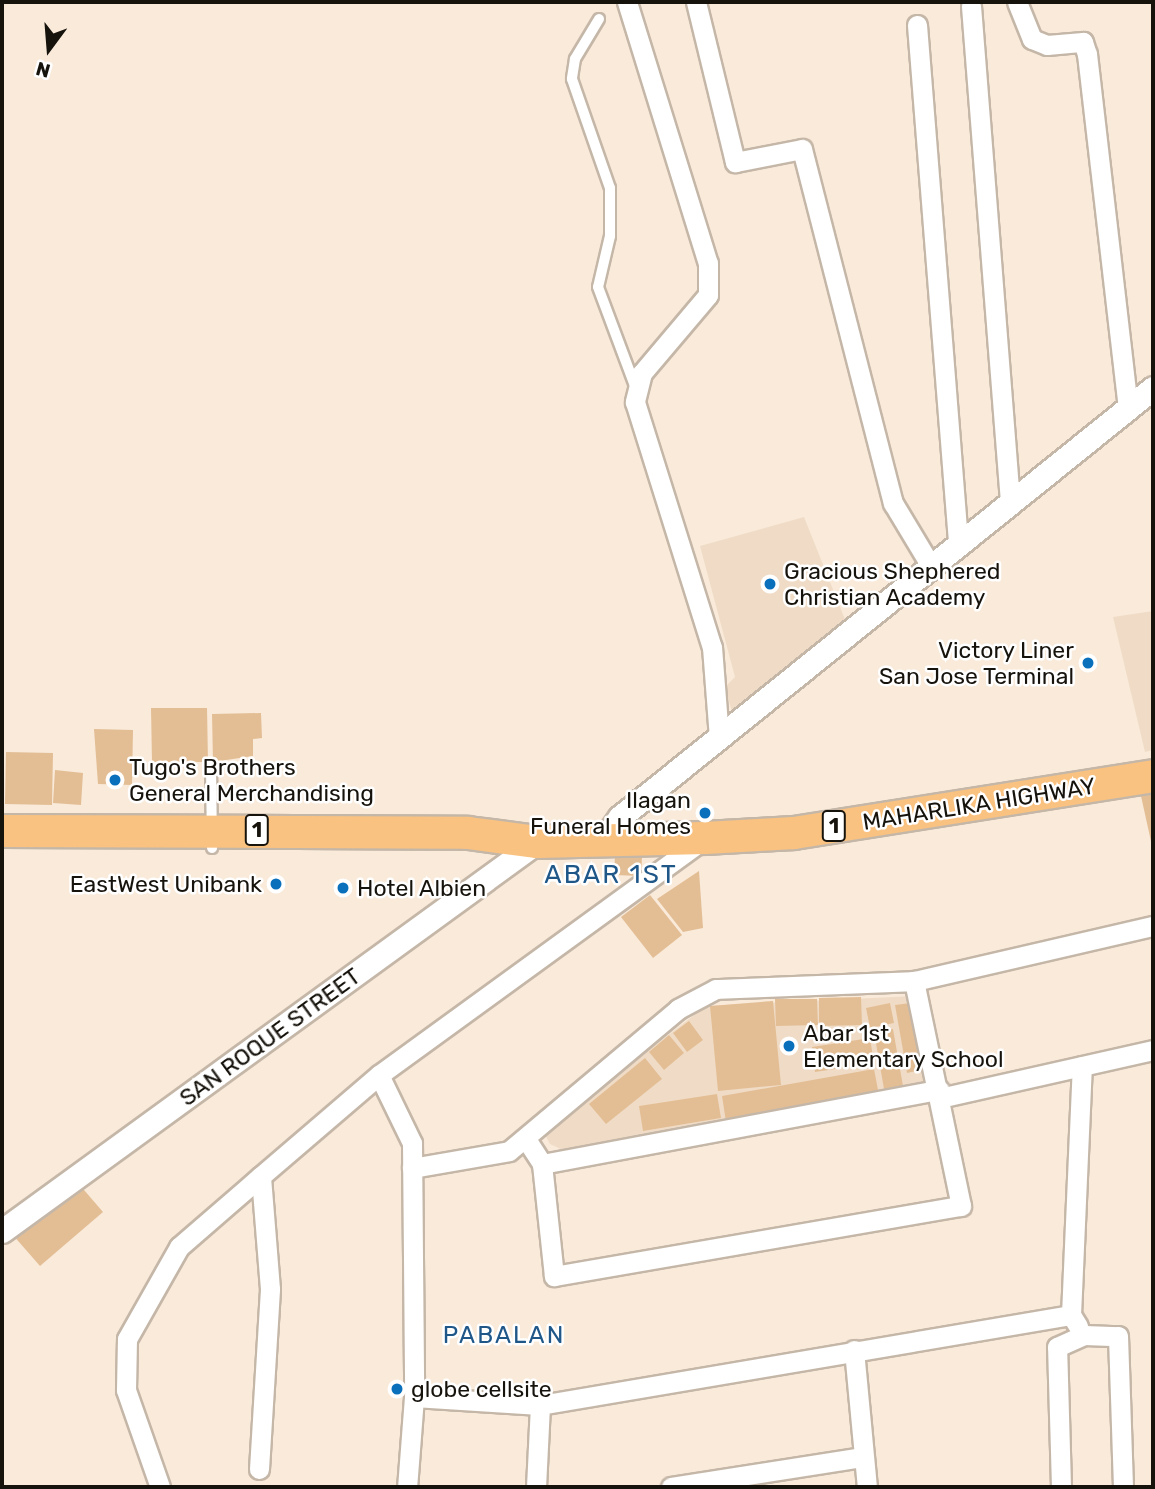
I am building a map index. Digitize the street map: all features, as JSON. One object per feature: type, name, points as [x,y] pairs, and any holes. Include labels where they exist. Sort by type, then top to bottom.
[{"type":"highway","name":"MAHARLIKA HIGHWAY","points":[[2,847],[212,839],[464,848],[525,841],[705,838],[794,833],[1153,776]]},
{"type":"highway","name":"MAHARLIKA HIGHWAY","points":[[2,831],[152,840]]},
{"type":"street","points":[[626,2],[710,283],[697,312],[635,386],[641,429],[712,647],[719,738]]},
{"type":"street","points":[[696,2],[735,162],[802,149],[893,503],[929,563]]},
{"type":"street","points":[[1017,2],[1032,38],[1047,46],[1083,42],[1087,54],[1128,407]]},
{"type":"street","points":[[971,6],[1010,498]]},
{"type":"street","points":[[917,25],[958,541]]},
{"type":"street","points":[[603,841],[620,817],[929,563],[1153,388]]},
{"type":"street","points":[[160,1487],[126,1390],[127,1339],[179,1247],[379,1074],[705,838]]},
{"type":"street","name":"SAN ROQUE STREET","points":[[2,1231],[525,841]]},
{"type":"street","points":[[412,1168],[500,1155],[526,1139],[678,1009],[716,989],[914,981],[1153,926]]},
{"type":"street","points":[[526,1139],[542,1164],[554,1276],[961,1206],[914,981]]},
{"type":"street","points":[[542,1164],[939,1094],[1153,1050]]},
{"type":"street","points":[[1082,1066],[1071,1315],[1084,1335]]},
{"type":"street","points":[[379,1074],[411,1137],[414,1397],[407,1487]]},
{"type":"street","points":[[258,1469],[270,1289],[261,1176]]},
{"type":"street","points":[[414,1397],[540,1405],[1071,1315]]},
{"type":"street","points":[[1062,1487],[1057,1347],[1084,1335],[1118,1336],[1123,1487]]},
{"type":"street","points":[[853,1350],[867,1487]]},
{"type":"street","points":[[536,1487],[540,1405]]},
{"type":"street","points":[[671,1487],[862,1457]]},
{"type":"lane","points":[[599,19],[575,59],[572,79],[610,188],[610,236],[598,286],[635,386]]},
{"type":"lane","points":[[211,766],[212,839]]},
{"type":"shaded area","name":"Gracious Shephered Christian Academy","points":[[804,517],[846,622],[732,712],[725,687],[735,677],[700,546]]},
{"type":"shaded area","points":[[1153,611],[1153,750],[1145,752],[1113,617]]},
{"type":"shaded area","name":"Abar 1st Elementary School","points":[[915,996],[933,1087],[565,1151],[550,1144],[543,1131],[706,1006]]},
{"type":"building","points":[[151,708],[207,708],[208,762],[152,762]]},
{"type":"building","points":[[261,713],[262,738],[253,739],[253,756],[213,762],[212,714]]},
{"type":"building","points":[[94,729],[133,730],[132,785],[98,784]]},
{"type":"building","points":[[6,752],[53,753],[52,805],[5,804]]},
{"type":"building","points":[[55,770],[83,773],[81,805],[53,803]]},
{"type":"building","points":[[1153,794],[1153,846],[1152,846],[1141,796]]},
{"type":"building","points":[[615,856],[642,857],[641,876],[614,875]]},
{"type":"building","points":[[699,871],[703,928],[683,932],[657,899]]},
{"type":"building","points":[[650,895],[682,935],[653,958],[621,917]]},
{"type":"building","points":[[861,997],[862,1025],[819,1026],[819,998]]},
{"type":"building","points":[[775,999],[817,999],[818,1025],[776,1026]]},
{"type":"building","points":[[773,1001],[781,1085],[718,1091],[710,1006]]},
{"type":"building","points":[[918,1002],[930,1068],[907,1073],[895,1005]]},
{"type":"building","points":[[890,1003],[894,1023],[870,1028],[866,1008]]},
{"type":"building","points":[[689,1021],[703,1040],[687,1052],[673,1033]]},
{"type":"building","points":[[893,1029],[903,1086],[884,1089],[874,1032]]},
{"type":"building","points":[[669,1035],[684,1053],[664,1070],[649,1052]]},
{"type":"building","points":[[870,1038],[874,1063],[815,1072],[812,1047]]},
{"type":"building","points":[[645,1058],[662,1079],[606,1124],[589,1104]]},
{"type":"building","points":[[874,1069],[879,1095],[726,1122],[722,1096]]},
{"type":"building","points":[[717,1094],[721,1118],[643,1131],[639,1106]]},
{"type":"building","points":[[78,1183],[103,1212],[40,1266],[12,1234]]},
{"type":"place","name":"Gracious Shephered Christian Academy","points":[[770,584]]},
{"type":"place","name":"Victory Liner San Jose Terminal","points":[[1088,663]]},
{"type":"place","name":"Tugo's Brothers General Merchandising","points":[[115,780]]},
{"type":"place","name":"Ilagan Funeral Homes","points":[[705,813]]},
{"type":"place","name":"EastWest Unibank","points":[[276,884]]},
{"type":"place","name":"Hotel Albien","points":[[343,888]]},
{"type":"place","name":"Abar 1st Elementary School","points":[[789,1046]]},
{"type":"place","name":"globe cellsite","points":[[397,1389]]},
{"type":"district","name":"ABAR 1ST","points":[[611,875]]},
{"type":"district","name":"PABALAN","points":[[504,1336]]}]
